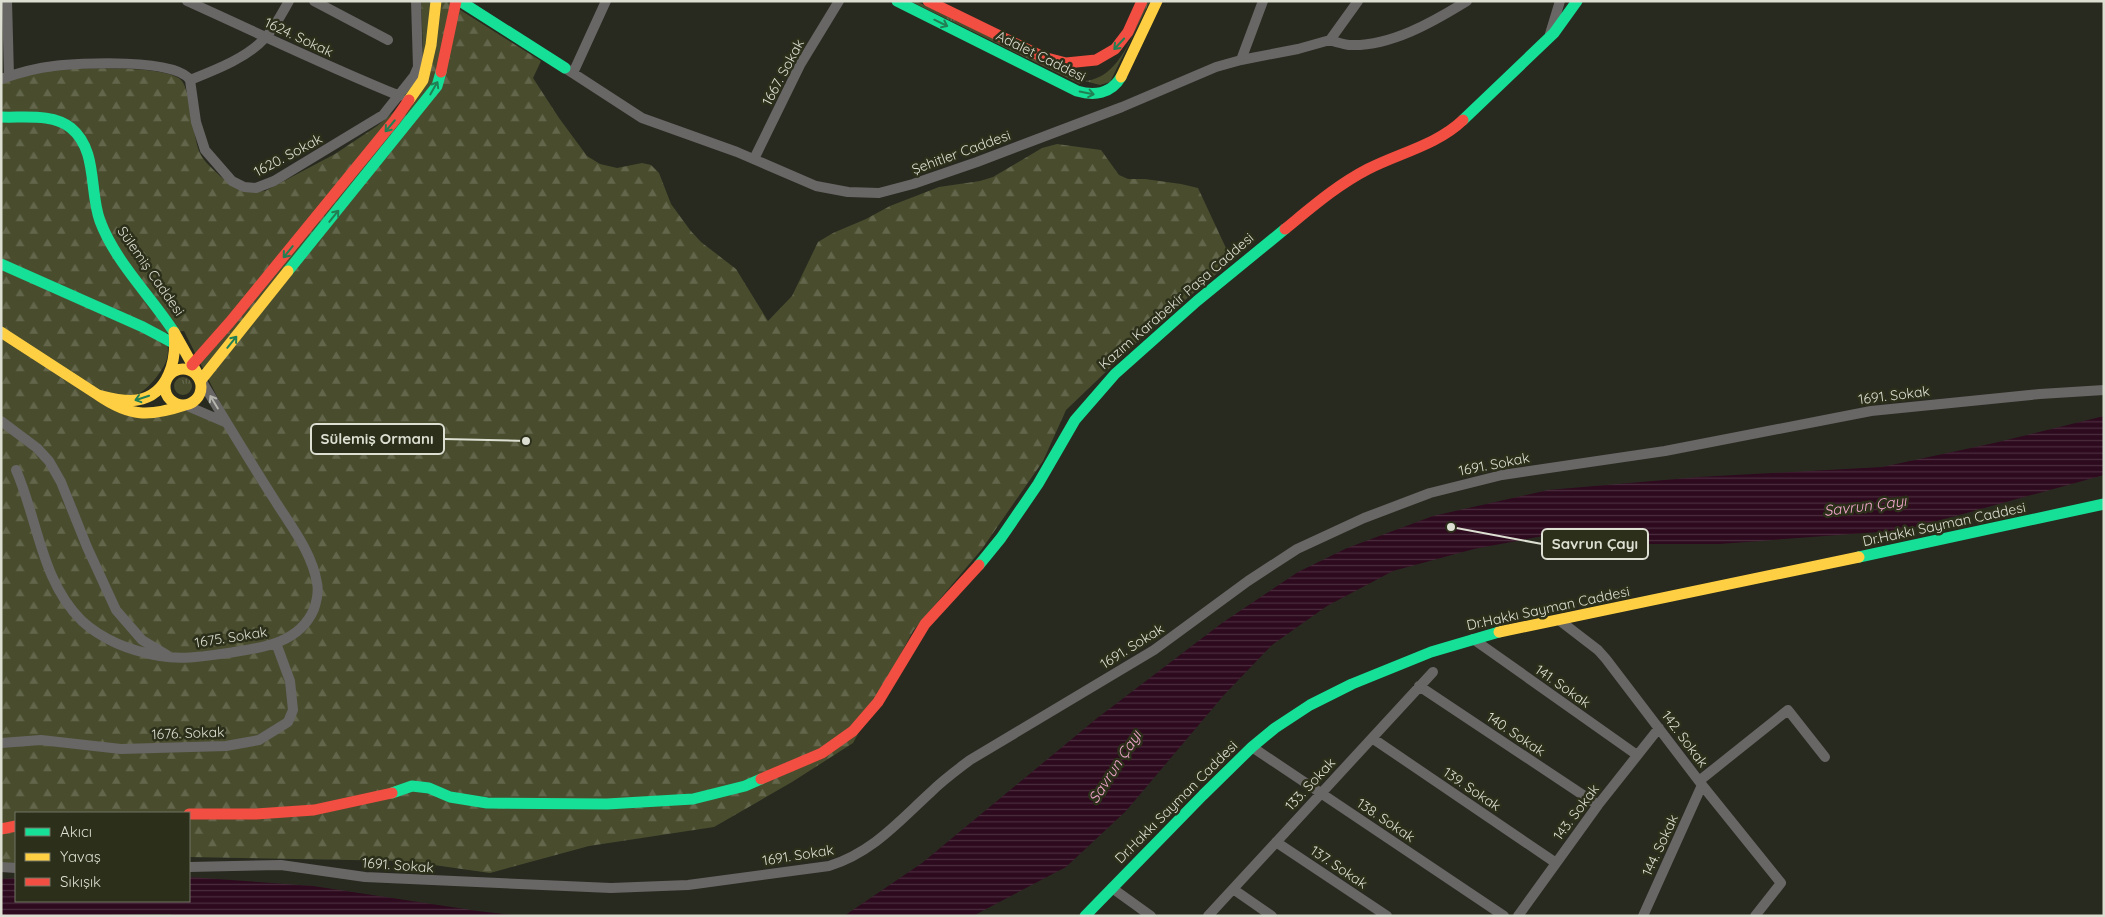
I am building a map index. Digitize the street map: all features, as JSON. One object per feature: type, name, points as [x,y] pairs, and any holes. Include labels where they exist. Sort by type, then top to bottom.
[{"type":"street","points":[[7,1],[5,77],[41,68],[69,64],[128,64],[165,67],[184,74],[190,80],[237,58],[256,46],[267,36],[289,1]]},
{"type":"street","name":"1624. Sokak","points":[[187,1],[400,96]]},
{"type":"street","points":[[314,1],[388,40]]},
{"type":"street","name":"1620. Sokak","points":[[190,80],[196,122],[205,150],[232,182],[256,188],[274,181],[367,126],[383,115],[400,96],[418,67],[416,1]]},
{"type":"street","points":[[192,364],[230,322],[395,120],[423,80],[432,45],[436,1]]},
{"type":"street","points":[[1,332],[116,408],[132,413],[154,414],[194,401],[201,391],[201,380],[437,86],[458,1],[569,71],[606,1]]},
{"type":"street","name":"1667. Sokak","points":[[754,159],[800,65],[839,1]]},
{"type":"street","name":"Adalet Caddesi","points":[[897,1],[1077,92],[1093,95],[1102,94],[1111,89],[1119,80],[1157,1]]},
{"type":"street","points":[[928,1],[1043,57],[1066,63],[1076,63],[1096,60],[1115,49],[1128,32],[1142,1]]},
{"type":"street","points":[[1241,60],[1263,1]]},
{"type":"street","points":[[1358,1],[1330,40],[1348,45],[1377,42],[1400,35],[1467,1]]},
{"type":"street","points":[[1548,39],[1560,1]]},
{"type":"street","name":"Kazım Karabekir Paşa Caddesi","points":[[190,814],[256,814],[314,810],[388,794],[412,786],[429,788],[450,797],[487,802],[607,804],[674,801],[693,799],[745,786],[822,753],[853,731],[878,702],[925,624],[975,570],[1001,538],[1038,484],[1075,420],[1115,374],[1197,301],[1340,184],[1370,168],[1424,145],[1456,127],[1548,39],[1577,1]]},
{"type":"street","name":"Şehitler Caddesi","points":[[569,71],[642,118],[754,159],[830,190],[879,193],[895,190],[977,162],[1122,107],[1192,76],[1241,60],[1298,49],[1330,40]]},
{"type":"street","name":"Sülemiş Caddesi","points":[[1,117],[28,116],[57,120],[68,125],[84,142],[89,156],[95,204],[105,232],[114,249],[174,332],[201,380]]},
{"type":"street","points":[[1,264],[143,327],[175,344]]},
{"type":"street","points":[[174,332],[174,361],[165,385],[168,396],[177,404],[185,405],[227,424]]},
{"type":"street","points":[[98,395],[130,401],[145,399],[169,375],[178,369],[188,369],[201,380]]},
{"type":"street","name":"1675. Sokak","points":[[16,470],[28,498],[36,534],[60,592],[72,609],[93,630],[116,644],[141,652],[172,658],[210,656],[276,643],[292,635],[306,623],[315,605],[318,591],[317,582],[311,562],[301,543],[201,380]]},
{"type":"street","name":"1691. Sokak","points":[[190,867],[281,865],[365,878],[611,888],[688,885],[829,866],[843,862],[868,849],[945,779],[970,760],[1154,650],[1274,564],[1327,534],[1408,501],[1448,487],[1502,475],[1673,450],[1863,412],[2040,394],[2104,390]]},
{"type":"street","points":[[1,421],[37,448],[56,472],[116,610],[142,640],[172,658]]},
{"type":"street","name":"Dr.Hakkı Sayman Caddesi","points":[[1085,916],[1252,747],[1292,716],[1352,684],[1431,652],[1473,639],[1559,620],[2104,504]]},
{"type":"street","name":"142. Sokak","points":[[1559,620],[1598,650],[1781,883],[1755,916]]},
{"type":"street","name":"141. Sokak","points":[[1473,639],[1637,755]]},
{"type":"street","name":"1676. Sokak","points":[[1,743],[41,740],[121,749],[226,746],[259,740],[288,722],[293,710],[290,682],[276,643]]},
{"type":"street","name":"133. Sokak","points":[[1208,916],[1433,672]]},
{"type":"street","name":"140. Sokak","points":[[1420,686],[1598,805]]},
{"type":"street","name":"144. Sokak","points":[[1643,916],[1701,783],[1788,710],[1825,757]]},
{"type":"street","name":"143. Sokak","points":[[1518,916],[1598,805],[1659,728]]},
{"type":"street","name":"139. Sokak","points":[[1372,738],[1556,863]]},
{"type":"street","name":"138. Sokak","points":[[1252,747],[1504,916]]},
{"type":"street","points":[[1,829],[15,826]]},
{"type":"street","name":"137. Sokak","points":[[1276,842],[1387,916]]},
{"type":"street","points":[[1,867],[15,868]]},
{"type":"street","points":[[1112,888],[1151,916]]},
{"type":"street","points":[[1232,889],[1272,916]]},
{"type":"green space","points":[[421,1],[446,1],[541,61],[533,78],[587,156],[600,164],[617,168],[642,163],[651,165],[659,173],[671,204],[690,230],[701,242],[736,269],[768,321],[792,296],[818,242],[890,206],[939,187],[980,181],[993,177],[1042,148],[1057,144],[1101,150],[1119,175],[1128,179],[1145,179],[1198,188],[1232,261],[1155,325],[1066,410],[1043,461],[982,549],[913,631],[853,743],[792,782],[714,827],[589,846],[490,873],[406,861],[190,857],[190,812],[15,812],[15,863],[1,863],[1,83],[45,71],[74,69],[137,69],[172,75],[181,80],[184,85],[197,145],[204,159],[220,176],[230,183],[247,190],[265,191],[335,154],[377,126],[396,110],[421,72],[423,45]],"holes":[[[184,331],[225,412],[212,421],[191,411],[181,410],[141,418],[133,396],[149,386],[163,368],[168,355],[166,333]]]},
{"type":"green space","points":[[910,1],[916,1],[1011,47],[1083,77],[1080,84]]},
{"type":"green space","points":[[1147,1],[1150,1],[1133,35]]},
{"type":"green space","points":[[1130,41],[1110,82],[1100,85],[1085,81],[1098,78],[1117,62]]},
{"type":"green space","points":[[179,377],[187,377],[192,382],[190,393],[179,395],[174,390],[174,382]]},
{"type":"water","points":[[2104,416],[2104,475],[1905,530],[1720,544],[1609,544],[1543,536],[1474,549],[1393,571],[1327,606],[1272,645],[1224,695],[1126,811],[1066,867],[973,916],[844,916],[922,863],[1096,719],[1222,623],[1298,572],[1347,548],[1433,516],[1548,490],[1699,477],[1882,467],[1994,443]]},
{"type":"water","points":[[190,877],[313,886],[521,916],[177,916],[169,914],[1,916],[1,879],[15,878],[15,902],[190,902]]},
{"type":"traffic: fast","points":[[460,1],[565,68]]},
{"type":"traffic: fast","points":[[897,1],[1077,91],[1102,92],[1112,87],[1121,77]]},
{"type":"traffic: fast","points":[[1463,120],[1554,33],[1577,1]]},
{"type":"traffic: fast","points":[[288,271],[437,86],[441,72]]},
{"type":"traffic: fast","points":[[1,117],[38,117],[56,120],[64,123],[80,137],[89,159],[97,210],[107,236],[124,265],[174,332]]},
{"type":"traffic: fast","points":[[979,565],[1001,538],[1038,484],[1075,420],[1115,374],[1197,301],[1285,229]]},
{"type":"traffic: fast","points":[[1,264],[143,327],[175,344]]},
{"type":"traffic: fast","points":[[1859,557],[2104,504]]},
{"type":"traffic: fast","points":[[1085,916],[1203,795],[1252,747],[1275,728],[1310,705],[1352,684],[1431,652],[1499,632]]},
{"type":"traffic: fast","points":[[392,793],[412,786],[429,788],[450,797],[487,803],[607,804],[693,799],[745,786],[761,779]]},
{"type":"traffic: slow","points":[[409,100],[423,80],[431,45],[436,1]]},
{"type":"traffic: slow","points":[[1121,77],[1157,1]]},
{"type":"traffic: slow","points":[[185,405],[161,412],[140,413],[120,408],[98,395],[117,399],[137,400],[148,397],[157,391],[164,383],[172,364],[175,342],[174,332],[201,380],[288,271]]},
{"type":"traffic: slow","points":[[1,332],[98,395]]},
{"type":"traffic: slow","points":[[183,369],[190,370],[196,374],[200,380],[201,387],[200,394],[196,400],[190,404],[183,405],[176,404],[170,400],[166,394],[165,387],[166,380],[170,374],[176,370],[183,369]]},
{"type":"traffic: slow","points":[[1499,632],[1859,557]]},
{"type":"traffic: jam","points":[[441,72],[456,1]]},
{"type":"traffic: jam","points":[[928,1],[1043,57],[1066,63],[1096,60],[1115,49],[1128,32],[1142,1]]},
{"type":"traffic: jam","points":[[192,365],[230,322],[395,120],[409,100]]},
{"type":"traffic: jam","points":[[1285,229],[1325,197],[1357,175],[1442,136],[1463,120]]},
{"type":"traffic: jam","points":[[761,779],[822,753],[853,731],[878,702],[925,624],[979,565]]},
{"type":"traffic: jam","points":[[190,814],[256,814],[314,810],[392,793]]},
{"type":"traffic: jam","points":[[1,829],[15,826]]},
{"type":"place","name":"Sülemiş Ormanı","points":[[526,441]]},
{"type":"place","name":"Savrun Çayı","points":[[1451,527]]}]
